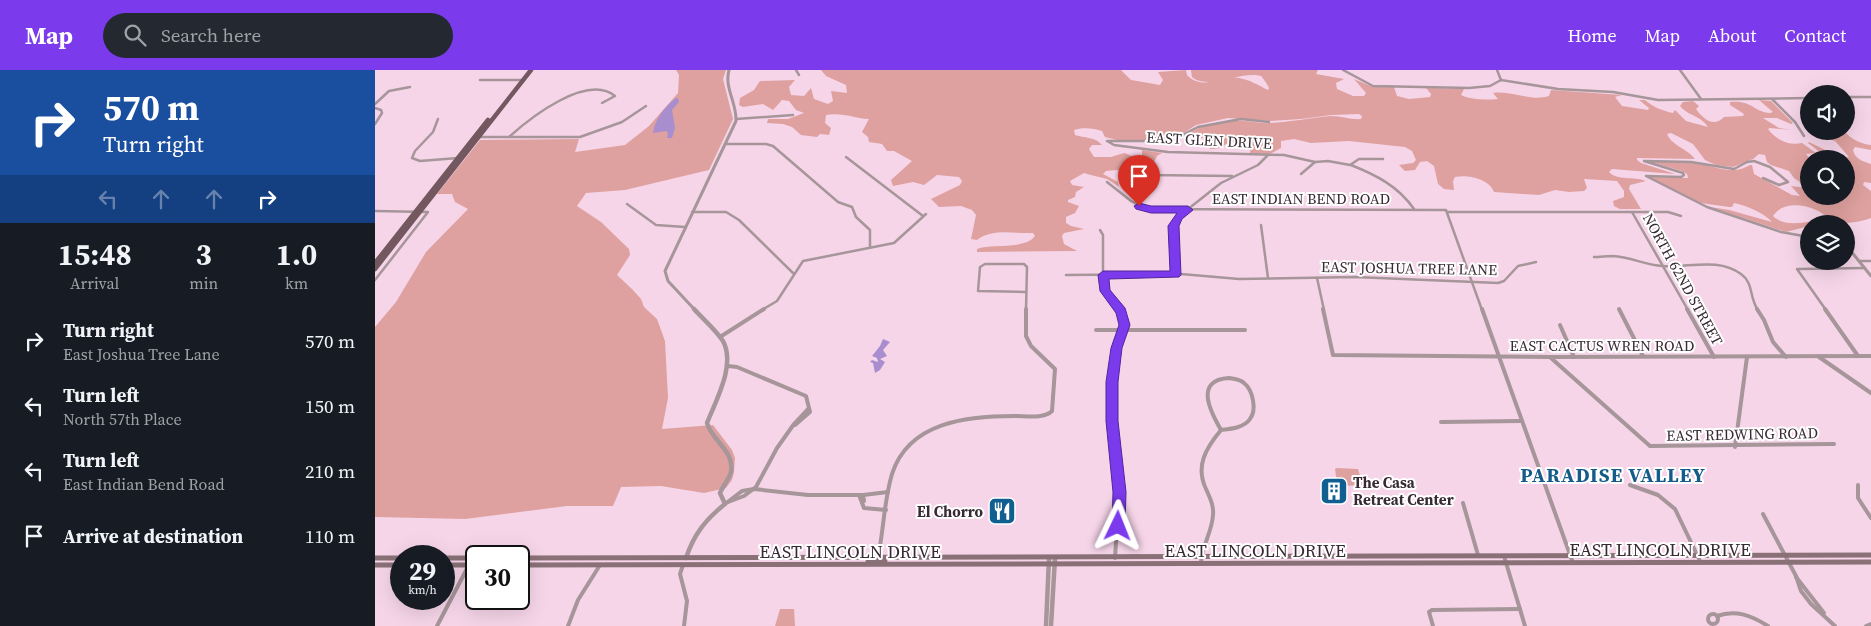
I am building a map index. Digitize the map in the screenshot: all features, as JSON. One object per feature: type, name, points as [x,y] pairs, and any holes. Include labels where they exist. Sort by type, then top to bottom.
[{"type":"main road","points":[[521,80],[527,70]]},
{"type":"main road","points":[[375,263],[531,70]]},
{"type":"main road","points":[[375,269],[418,211]]},
{"type":"main road","name":"EAST LINCOLN DRIVE","points":[[530,565],[1052,564],[1200,557],[1871,555]]},
{"type":"main road","points":[[1627,556],[1630,563]]},
{"type":"main road","points":[[375,558],[390,558]]},
{"type":"main road","name":"EAST LINCOLN DRIVE","points":[[530,558],[1052,558],[1201,564],[1871,562]]},
{"type":"main road","points":[[769,565],[771,558]]},
{"type":"main road","points":[[853,564],[882,561],[888,558]]},
{"type":"main road","points":[[375,565],[390,565]]},
{"type":"street","points":[[725,504],[720,493],[731,473],[731,461],[725,449],[710,433],[707,423],[728,366],[727,349],[719,337],[666,276],[666,267],[737,119],[736,108],[727,83],[729,70]]},
{"type":"street","points":[[796,70],[799,75]]},
{"type":"street","points":[[1343,70],[1369,85],[1378,86],[1469,88],[1490,86],[1501,80],[1516,84],[1613,92],[1658,100],[1800,98]]},
{"type":"street","points":[[1497,70],[1501,80]]},
{"type":"street","points":[[1680,70],[1701,99]]},
{"type":"street","points":[[480,80],[521,80]]},
{"type":"street","points":[[375,104],[389,91],[410,87]]},
{"type":"street","points":[[509,137],[541,109],[561,99],[598,90],[607,90],[615,96],[602,103]]},
{"type":"street","points":[[1855,97],[1871,97]]},
{"type":"street","points":[[1772,98],[1800,130]]},
{"type":"street","points":[[476,137],[580,137],[622,122],[646,106]]},
{"type":"street","points":[[375,108],[383,113],[375,124]]},
{"type":"street","points":[[737,119],[793,115]]},
{"type":"street","points":[[438,119],[430,137],[412,156],[419,161],[460,158]]},
{"type":"street","name":"EAST GLEN DRIVE","points":[[1269,122],[1241,119],[1199,126],[1183,135],[1157,141],[1107,141],[1114,145],[1168,152],[1235,152],[1268,156],[1284,155],[1315,162],[1328,161],[1351,165],[1359,159],[1383,159]]},
{"type":"street","points":[[725,144],[766,144],[773,146],[838,202],[852,207],[856,217],[870,230],[871,248]]},
{"type":"street","points":[[1175,275],[1173,226],[1178,217],[1232,176],[1267,160],[1268,156]]},
{"type":"street","points":[[719,337],[777,301],[799,265],[807,259],[894,243],[924,215],[846,157]]},
{"type":"street","points":[[1763,178],[1779,185],[1788,182],[1758,162],[1747,161],[1739,168],[1734,169],[1691,162],[1644,161],[1683,173],[1684,175],[1681,177],[1646,176],[1707,207],[1781,232],[1800,236]]},
{"type":"street","points":[[1301,174],[1315,162]]},
{"type":"street","points":[[1351,165],[1376,175],[1395,187],[1408,198],[1414,209]]},
{"type":"street","points":[[1133,171],[1150,175],[1232,176]]},
{"type":"street","name":"EAST INDIAN BEND ROAD","points":[[1107,182],[1142,208],[1188,210],[1414,209],[1446,211],[1632,211],[1668,212],[1681,216]]},
{"type":"street","points":[[627,204],[655,225],[685,227]]},
{"type":"street","points":[[1446,211],[1573,563]]},
{"type":"street","name":"NORTH 62ND STREET","points":[[1632,211],[1714,357]]},
{"type":"street","points":[[375,212],[428,212],[375,280]]},
{"type":"street","points":[[693,212],[726,212],[739,220],[793,274]]},
{"type":"street","points":[[1261,225],[1268,278]]},
{"type":"street","points":[[1100,230],[1103,235],[1105,291],[1121,311],[1125,325],[1116,348],[1112,382],[1112,421],[1119,492],[1115,561]]},
{"type":"street","points":[[1594,257],[1613,256],[1662,266],[1704,264],[1727,267],[1741,273],[1749,281],[1754,306],[1764,320],[1773,342],[1786,357]]},
{"type":"street","points":[[1855,256],[1871,276]]},
{"type":"street","points":[[1859,261],[1871,261]]},
{"type":"street","name":"EAST JOSHUA TREE LANE","points":[[1066,275],[1175,275],[1219,278],[1355,277],[1502,282],[1508,278],[1515,267],[1521,264],[1536,262]]},
{"type":"street","name":"EAST LINCOLN DRIVE","points":[[880,546],[888,492],[894,470],[903,454],[919,437],[936,425],[963,417],[1038,416],[1048,415],[1052,411],[1055,369],[1031,346],[1027,339],[1026,265],[985,264],[980,267],[978,291],[1025,292]]},
{"type":"street","points":[[1858,356],[1797,269],[1865,268]]},
{"type":"street","name":"EAST CACTUS WREN ROAD","points":[[1317,278],[1333,355],[1551,358],[1871,356]]},
{"type":"street","points":[[1619,309],[1643,356]]},
{"type":"street","points":[[1560,325],[1573,357]]},
{"type":"street","points":[[1096,330],[1245,330]]},
{"type":"street","points":[[1819,356],[1871,393]]},
{"type":"street","points":[[1735,447],[1747,357]]},
{"type":"street","name":"EAST REDWING ROAD","points":[[1551,358],[1650,446],[1735,447],[1834,444]]},
{"type":"street","points":[[685,626],[687,601],[681,578],[691,541],[702,523],[725,504],[745,496],[754,489],[770,459],[793,426],[809,411],[806,396],[737,367],[728,366]]},
{"type":"street","points":[[1201,564],[1201,550],[1214,517],[1211,498],[1201,475],[1201,460],[1209,443],[1221,430],[1238,427],[1251,420],[1254,408],[1252,397],[1244,382],[1228,378],[1217,379],[1210,383],[1207,389],[1208,402],[1221,430]]},
{"type":"street","points":[[1441,422],[1521,421]]},
{"type":"street","points":[[1630,485],[1657,495],[1670,504],[1678,514],[1701,563]]},
{"type":"street","points":[[1858,485],[1856,490],[1857,496],[1871,518]]},
{"type":"street","points":[[754,489],[808,495],[888,492]]},
{"type":"street","points":[[861,494],[871,510]]},
{"type":"street","points":[[861,494],[864,508],[886,510]]},
{"type":"street","points":[[1463,503],[1480,563]]},
{"type":"street","points":[[1763,514],[1796,576],[1797,583],[1835,626]]},
{"type":"street","points":[[1504,556],[1525,626]]},
{"type":"street","points":[[568,626],[578,600],[601,565],[603,558]]},
{"type":"street","points":[[1051,626],[1052,558]]},
{"type":"street","points":[[1046,626],[1052,564]]},
{"type":"street","points":[[437,626],[465,573]]},
{"type":"street","points":[[1433,626],[1429,612],[1431,610],[1520,609]]},
{"type":"street","points":[[1717,616],[1732,612],[1739,613],[1754,618],[1768,626]]},
{"type":"street","points":[[1866,626],[1871,624]]},
{"type":"shaded area","points":[[676,70],[726,70],[723,79],[733,119],[709,170],[625,190],[586,193],[577,206],[601,222],[629,249],[630,255],[617,275],[632,289],[641,299],[644,307],[657,319],[665,341],[668,398],[662,429],[713,425],[732,450],[735,458],[732,480],[726,488],[704,493],[661,486],[621,487],[613,506],[567,506],[465,519],[375,517],[375,327],[396,302],[426,252],[468,209],[455,202],[452,194],[437,194],[480,140],[579,139],[575,152],[625,145],[649,126],[678,93],[679,75]]},
{"type":"shaded area","points":[[821,70],[1121,70],[1131,80],[1160,85],[1163,80],[1158,72],[1186,70],[1187,75],[1193,80],[1205,82],[1192,77],[1191,70],[1318,70],[1316,74],[1344,79],[1336,83],[1337,89],[1353,96],[1364,96],[1366,93],[1354,79],[1373,87],[1394,87],[1397,96],[1409,99],[1430,97],[1431,94],[1426,88],[1464,89],[1461,95],[1484,99],[1498,99],[1493,93],[1507,93],[1535,98],[1549,96],[1551,90],[1622,95],[1615,97],[1622,106],[1648,110],[1649,108],[1639,100],[1645,100],[1655,107],[1666,111],[1673,113],[1675,110],[1686,121],[1708,127],[1680,106],[1683,102],[1693,101],[1699,106],[1696,109],[1702,116],[1709,121],[1716,122],[1724,117],[1743,116],[1744,114],[1730,105],[1730,102],[1748,104],[1760,111],[1770,113],[1773,112],[1759,100],[1771,101],[1793,123],[1791,124],[1777,118],[1763,118],[1779,128],[1792,130],[1770,128],[1768,129],[1771,133],[1788,143],[1802,143],[1812,150],[1800,150],[1800,182],[1789,171],[1767,162],[1765,155],[1759,154],[1753,159],[1733,167],[1716,165],[1705,160],[1693,144],[1671,133],[1667,134],[1673,142],[1695,159],[1637,158],[1641,163],[1675,174],[1612,169],[1609,172],[1612,175],[1646,181],[1630,185],[1629,189],[1641,209],[1620,209],[1614,206],[1613,201],[1624,197],[1624,191],[1617,181],[1584,179],[1587,188],[1584,191],[1569,192],[1555,190],[1539,195],[1494,192],[1492,187],[1483,181],[1472,177],[1460,176],[1455,177],[1453,181],[1454,190],[1444,189],[1438,184],[1434,166],[1427,161],[1420,162],[1415,170],[1405,171],[1399,165],[1413,163],[1416,160],[1412,151],[1405,147],[1349,141],[1311,143],[1294,139],[1281,141],[1281,148],[1270,154],[1250,153],[1251,145],[1244,142],[1232,142],[1224,145],[1222,148],[1210,149],[1211,145],[1203,138],[1187,134],[1207,126],[1228,121],[1267,123],[1331,116],[1361,119],[1362,116],[1359,114],[1331,115],[1269,121],[1228,118],[1196,125],[1182,134],[1152,140],[1121,141],[1105,137],[1102,131],[1084,128],[1074,130],[1075,135],[1093,139],[1102,145],[1092,145],[1089,149],[1094,157],[1111,157],[1124,153],[1137,158],[1142,156],[1142,150],[1162,153],[1157,156],[1154,162],[1144,161],[1134,167],[1129,167],[1128,174],[1117,170],[1106,171],[1103,174],[1118,182],[1119,187],[1107,179],[1084,173],[1070,181],[1072,185],[1084,187],[1076,192],[1075,197],[1068,200],[1068,202],[1079,206],[1075,213],[1066,217],[1066,223],[1084,229],[1064,233],[1062,236],[1064,244],[1077,251],[977,252],[977,249],[983,247],[1024,243],[1035,236],[1033,233],[1004,232],[983,236],[977,240],[971,239],[976,215],[972,210],[961,206],[939,207],[931,199],[960,185],[962,181],[959,177],[937,175],[924,185],[913,182],[893,186],[891,180],[912,161],[894,151],[887,151],[882,144],[869,142],[868,137],[862,132],[869,119],[832,114],[826,115],[825,123],[831,128],[829,135],[820,134],[817,137],[801,135],[792,127],[783,124],[767,123],[768,119],[788,119],[804,113],[796,110],[789,101],[782,100],[773,110],[763,104],[743,107],[739,105],[740,98],[754,90],[760,81],[795,80],[789,87],[791,95],[804,96],[811,88],[814,99],[828,104],[833,101],[831,91],[847,93],[846,85],[826,76]],"holes":[[[1253,75],[1261,76],[1269,88],[1268,90],[1247,80],[1232,78]]]},
{"type":"shaded area","points":[[678,98],[679,102],[672,110],[675,128],[672,138],[667,138],[668,133],[666,131],[653,133],[661,113]]},
{"type":"shaded area","points":[[1831,140],[1855,140],[1871,145],[1871,150],[1855,147],[1853,150],[1843,150],[1835,141]]},
{"type":"shaded area","points":[[1809,142],[1826,150],[1817,150]]},
{"type":"shaded area","points":[[1855,155],[1862,161],[1871,164],[1871,183],[1864,182],[1863,185],[1871,191],[1871,218],[1855,222],[1855,215],[1824,215],[1808,207],[1788,206],[1777,211],[1773,216],[1783,222],[1800,223],[1800,228],[1786,232],[1710,207],[1729,210],[1772,222],[1759,212],[1739,204],[1734,203],[1732,207],[1729,207],[1701,203],[1650,178],[1688,178],[1687,174],[1682,171],[1648,161],[1692,163],[1729,170],[1752,165],[1754,174],[1792,195],[1800,196],[1800,205],[1855,205]]},
{"type":"shaded area","points":[[1791,186],[1800,187],[1800,196]]},
{"type":"shaded area","points":[[883,339],[890,342],[883,350],[887,356],[880,359],[885,362],[880,370],[875,373],[873,363],[870,362],[872,360],[878,362],[877,358],[872,356]]},
{"type":"shaded area","points":[[1335,469],[1358,469],[1363,485],[1343,486],[1337,483]]},
{"type":"shaded area","points":[[780,609],[794,609],[795,626],[775,626]]},
{"type":"place","name":"The Casa Retreat Center","points":[[1334,491]]},
{"type":"place","name":"El Chorro","points":[[1002,511]]},
{"type":"district","name":"PARADISE VALLEY","points":[[1613,475]]},
{"type":"route","points":[[1118,526],[1119,492],[1113,438],[1112,382],[1116,348],[1125,325],[1121,311],[1105,291],[1103,275],[1175,275],[1173,226],[1178,217],[1188,210],[1151,210],[1139,206]]}]
